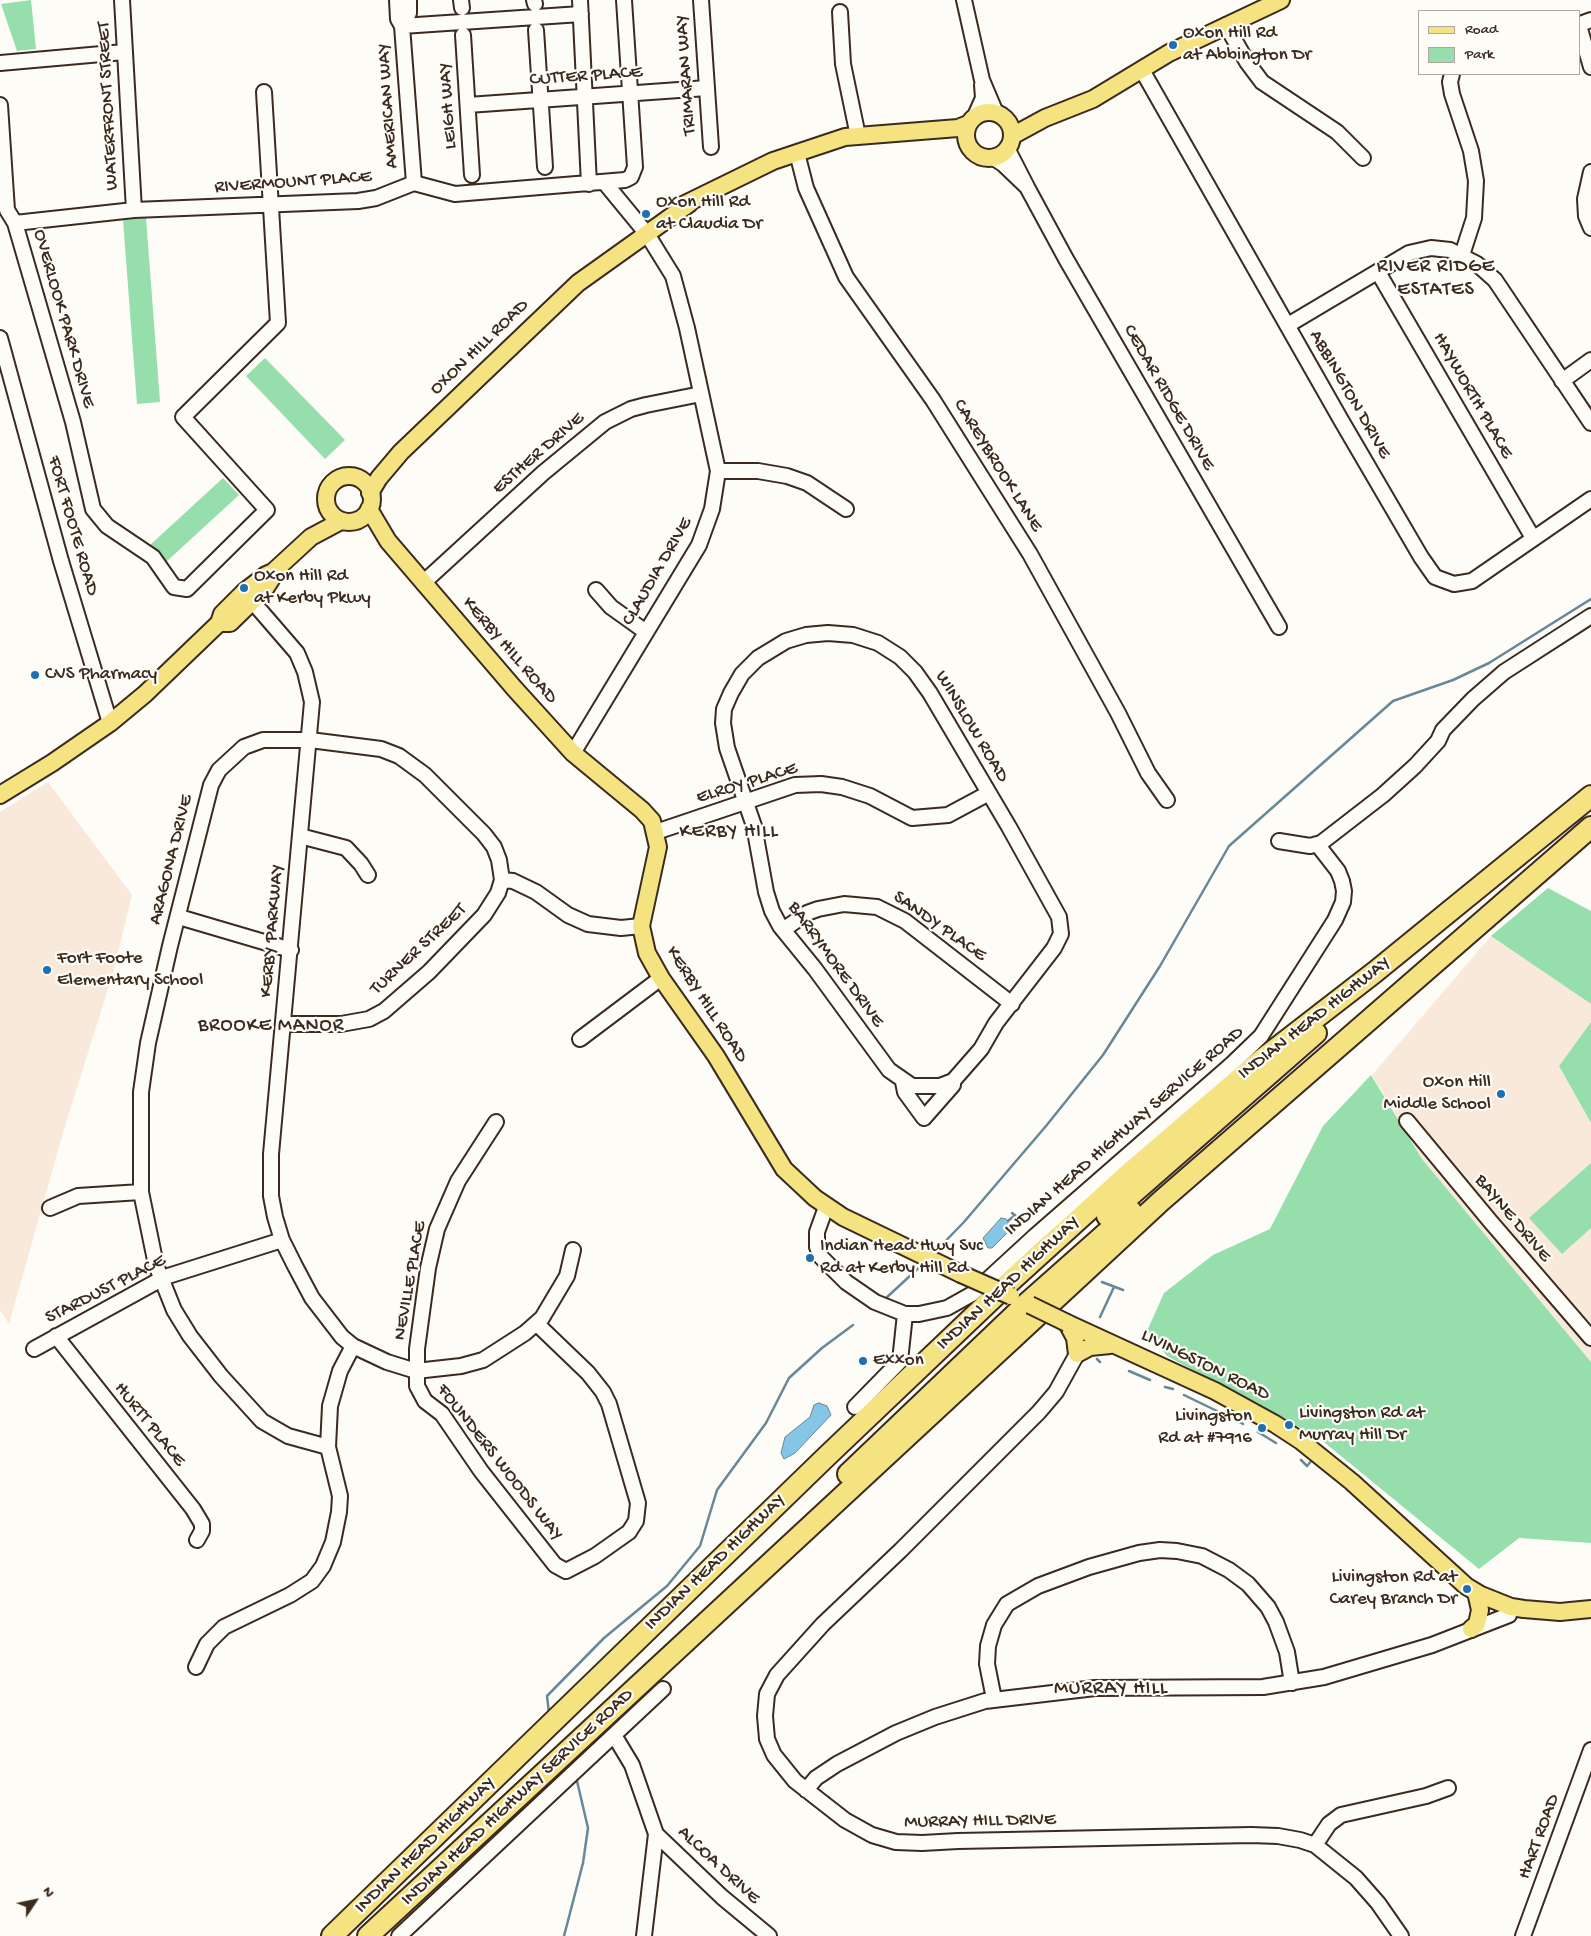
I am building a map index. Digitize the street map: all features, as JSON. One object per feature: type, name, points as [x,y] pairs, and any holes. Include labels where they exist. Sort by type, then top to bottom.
[{"type":"highway","name":"INDIAN HEAD HIGHWAY","points":[[332,1936],[679,1599],[1014,1278],[1127,1176],[1260,1061],[1375,972],[1591,796]]},
{"type":"highway","name":"INDIAN HEAD HIGHWAY","points":[[368,1936],[625,1696],[998,1355],[1162,1201],[1591,827]]},
{"type":"highway","points":[[625,1696],[766,1551],[1021,1301],[1343,1028],[1462,938]]},
{"type":"highway","points":[[679,1599],[757,1541],[1335,1016],[1375,972]]},
{"type":"main road","points":[[1045,118],[1016,120],[1000,115],[982,113],[972,120],[966,135],[969,146],[975,153],[983,157],[992,158],[1010,142],[1045,118],[1093,99],[1142,70],[1226,25],[1281,0]]},
{"type":"main road","points":[[1000,115],[1008,122],[1010,142]]},
{"type":"main road","name":"OXON HILL ROAD","points":[[370,501],[379,478],[401,452],[587,275],[615,245],[690,203],[773,161],[844,137],[958,128],[972,120]]},
{"type":"main road","name":"OXON HILL ROAD","points":[[923,131],[969,146]]},
{"type":"main road","name":"OXON HILL ROAD","points":[[350,477],[371,472],[401,452]]},
{"type":"main road","points":[[0,794],[52,763],[110,723],[145,694],[219,623],[230,623],[266,575],[273,572],[311,537],[349,521],[370,501],[366,485],[359,479],[343,477],[330,486],[322,515],[311,537]]},
{"type":"main road","points":[[326,501],[330,513],[349,521]]},
{"type":"main road","name":"KERBY HILL ROAD","points":[[370,501],[388,540],[514,688],[573,753],[642,810],[654,825],[658,841],[657,855],[641,926],[647,953],[661,978],[716,1056],[765,1140],[784,1168],[801,1187],[826,1207],[961,1274],[1021,1301]]},
{"type":"main road","name":"KERBY HILL ROAD","points":[[349,521],[388,540]]},
{"type":"main road","name":"LIVINGSTON ROAD","points":[[1021,1301],[1240,1403],[1301,1441],[1352,1482],[1476,1592],[1510,1607],[1548,1612],[1591,1609]]},
{"type":"main road","points":[[1067,1323],[1075,1338],[1076,1354],[1090,1347],[1115,1346]]},
{"type":"main road","points":[[1471,1629],[1477,1624],[1480,1610],[1476,1592]]},
{"type":"street","name":"WATERFRONT STREET","points":[[122,0],[134,210]]},
{"type":"street","name":"AMERICAN WAY","points":[[397,0],[398,19],[402,26],[414,183]]},
{"type":"street","name":"AMERICAN WAY","points":[[402,26],[409,13],[409,0]]},
{"type":"street","points":[[580,0],[589,184]]},
{"type":"street","points":[[414,183],[455,194],[605,183],[629,179],[634,167],[624,0]]},
{"type":"street","name":"TRIMARAN WAY","points":[[701,0],[711,147]]},
{"type":"street","points":[[964,0],[982,80],[983,98],[972,120]]},
{"type":"street","points":[[840,12],[842,64],[858,136]]},
{"type":"street","points":[[402,26],[581,14]]},
{"type":"street","points":[[1226,25],[1247,62],[1262,82],[1337,132],[1363,158]]},
{"type":"street","points":[[536,30],[545,167]]},
{"type":"street","points":[[1581,32],[1591,67]]},
{"type":"street","name":"LEIGH WAY","points":[[463,35],[472,175]]},
{"type":"street","points":[[0,63],[124,52]]},
{"type":"street","name":"ABBINGTON DRIVE","points":[[1142,70],[1376,480],[1435,577],[1454,584],[1472,581],[1591,499]]},
{"type":"street","points":[[1452,75],[1450,82],[1452,94],[1471,152],[1476,181],[1474,218],[1462,255]]},
{"type":"street","points":[[982,80],[1000,115]]},
{"type":"street","name":"CUTTER PLACE","points":[[468,105],[707,88]]},
{"type":"street","points":[[264,92],[271,203]]},
{"type":"street","name":"OVERLOOK PARK DRIVE","points":[[0,105],[7,210],[15,223],[72,422],[90,499],[99,517],[107,526],[153,557],[174,586],[187,589],[267,510],[183,417],[278,323],[271,203]]},
{"type":"street","name":"CEDAR RIDGE DRIVE","points":[[1010,142],[1027,187],[1066,259],[1279,628]]},
{"type":"street","name":"CAREYBROOK LANE","points":[[797,153],[806,188],[846,277],[933,400],[1030,554],[1118,713],[1148,773],[1167,800]]},
{"type":"street","name":"CEDAR RIDGE DRIVE","points":[[992,158],[1002,164],[1027,187]]},
{"type":"street","points":[[1591,172],[1585,200],[1586,216],[1591,228]]},
{"type":"street","name":"RIVERMOUNT PLACE","points":[[15,223],[134,210],[271,203],[326,203],[376,198],[414,183]]},
{"type":"street","name":"CLAUDIA DRIVE","points":[[573,753],[701,539],[712,509],[718,471],[673,276],[644,230],[605,183]]},
{"type":"street","points":[[1288,325],[1403,256],[1424,249],[1443,248],[1462,255],[1477,264],[1495,280],[1591,423]]},
{"type":"street","name":"HAYWORTH PLACE","points":[[1378,272],[1533,538]]},
{"type":"street","name":"FORT FOOTE ROAD","points":[[0,338],[61,561],[110,723]]},
{"type":"street","points":[[1562,381],[1591,360]]},
{"type":"street","name":"ESTHER DRIVE","points":[[423,583],[550,468],[605,422],[624,412],[646,404],[701,394]]},
{"type":"street","points":[[718,471],[758,470],[788,476],[807,484],[846,509]]},
{"type":"street","points":[[596,590],[611,607],[646,632]]},
{"type":"street","name":"KERBY PARKWAY","points":[[248,597],[289,642],[301,661],[311,692],[310,740],[270,1168],[271,1196],[282,1240],[302,1281],[323,1315],[342,1337],[353,1346],[387,1362],[416,1372],[461,1366],[483,1360],[512,1344],[537,1324],[568,1276],[573,1250]]},
{"type":"street","points":[[1279,841],[1310,846],[1318,844],[1383,795],[1415,766],[1438,741],[1443,730],[1473,699],[1504,672],[1591,616]]},
{"type":"street","name":"WINSLOW ROAD","points":[[745,801],[725,739],[723,723],[728,699],[742,674],[758,658],[786,641],[818,633],[840,633],[866,638],[891,651],[907,663],[930,693],[1054,906],[1061,926],[1060,938],[1054,948],[996,1023],[981,1049],[924,1118]]},
{"type":"street","name":"ARAGONA DRIVE","points":[[328,1447],[279,1433],[253,1412],[190,1336],[174,1310],[160,1279],[152,1253],[141,1192],[141,1092],[150,1036],[211,785],[219,770],[238,752],[256,742],[310,740],[381,749],[399,756],[415,767],[489,840],[498,854],[502,880]]},
{"type":"street","name":"ELROY PLACE","points":[[656,832],[795,786],[821,784],[870,796],[912,818],[925,818],[954,813],[989,794]]},
{"type":"street","name":"BARRYMORE DRIVE","points":[[745,801],[757,836],[770,906],[782,930],[815,969],[877,1055],[903,1082],[905,1092],[924,1118]]},
{"type":"street","points":[[300,836],[346,848],[362,864],[368,875]]},
{"type":"street","name":"INDIAN HEAD HIGHWAY SERVICE ROAD","points":[[826,1207],[819,1224],[816,1240],[821,1257],[826,1264],[854,1288],[875,1302],[905,1314],[936,1312],[958,1303],[972,1294],[1035,1236],[1232,1064],[1261,1036],[1335,920],[1342,902],[1344,891],[1338,871],[1318,844]]},
{"type":"street","points":[[502,880],[513,881],[536,892],[568,915],[588,924],[607,928],[641,926]]},
{"type":"street","name":"TURNER STREET","points":[[283,1024],[341,1024],[361,1021],[384,1011],[430,972],[484,915],[498,893],[502,880]]},
{"type":"street","name":"SANDY PLACE","points":[[782,930],[807,913],[818,909],[844,904],[877,907],[904,921],[1012,1004]]},
{"type":"street","points":[[179,917],[291,950]]},
{"type":"street","points":[[580,1039],[661,978]]},
{"type":"street","points":[[903,1082],[912,1086],[925,1087],[953,1081]]},
{"type":"street","name":"BAYNE DRIVE","points":[[1407,1121],[1591,1338]]},
{"type":"street","name":"NEVILLE PLACE","points":[[416,1372],[426,1287],[437,1229],[458,1181],[496,1122]]},
{"type":"street","points":[[50,1208],[78,1196],[141,1192]]},
{"type":"street","name":"STARDUST PLACE","points":[[34,1349],[160,1279],[282,1240]]},
{"type":"street","points":[[855,1407],[900,1361],[905,1314]]},
{"type":"street","name":"FOUNDERS WOODS WAY","points":[[416,1372],[418,1389],[425,1401],[442,1414],[493,1486],[555,1565],[564,1571],[571,1570],[629,1532],[636,1521],[638,1503],[603,1392],[588,1373],[537,1324]]},
{"type":"street","name":"HURTT PLACE","points":[[56,1336],[193,1509],[202,1524],[202,1532],[197,1540]]},
{"type":"street","points":[[196,1667],[207,1644],[224,1627],[290,1595],[312,1581],[323,1566],[333,1542],[340,1496],[328,1447],[333,1390],[353,1346]]},
{"type":"street","name":"MURRAY HILL DRIVE","points":[[1076,1354],[1056,1392],[1039,1412],[901,1550],[823,1624],[776,1675],[766,1704],[767,1740],[780,1765],[806,1790],[860,1829],[884,1838],[907,1843],[1251,1835],[1278,1836],[1314,1845],[1338,1862],[1368,1891],[1401,1936]]},
{"type":"street","points":[[994,1699],[987,1664],[988,1646],[994,1625],[1007,1604],[1030,1589],[1089,1567],[1139,1553],[1160,1550],[1178,1551],[1202,1556],[1229,1570],[1252,1588],[1268,1606],[1276,1622],[1287,1652],[1292,1683]]},
{"type":"street","points":[[806,1790],[816,1778],[837,1764],[896,1733],[935,1717],[994,1699],[1095,1688],[1263,1687],[1292,1683],[1348,1671],[1432,1644],[1509,1615],[1510,1607]]},
{"type":"street","name":"INDIAN HEAD HIGHWAY SERVICE ROAD","points":[[399,1936],[663,1689]]},
{"type":"street","name":"ALCOA DRIVE","points":[[614,1735],[632,1765],[656,1834],[722,1897],[769,1936]]},
{"type":"street","name":"HART ROAD","points":[[1523,1936],[1591,1750]]},
{"type":"street","points":[[1314,1845],[1329,1824],[1341,1816],[1411,1800],[1448,1788]]},
{"type":"street","points":[[644,1936],[656,1834]]},
{"type":"shaded area","points":[[48,782],[132,895],[113,973],[65,1126],[9,1324],[0,1310],[0,812]]},
{"type":"shaded area","points":[[1491,936],[1591,1004],[1591,1022],[1559,1066],[1591,1123],[1591,1362],[1422,1159],[1372,1075]]},
{"type":"green space","points":[[31,0],[36,49],[17,51],[1,4]]},
{"type":"green space","points":[[146,218],[160,402],[137,404],[123,220]]},
{"type":"green space","points":[[265,358],[345,440],[325,459],[246,376]]},
{"type":"green space","points":[[223,478],[239,495],[166,562],[150,545]]},
{"type":"green space","points":[[1548,888],[1591,911],[1591,1004],[1491,936]]},
{"type":"green space","points":[[1591,1022],[1591,1123],[1559,1066]]},
{"type":"green space","points":[[1371,1075],[1422,1159],[1591,1362],[1591,1543],[1519,1538],[1479,1569],[1319,1438],[1167,1356],[1147,1331],[1164,1293],[1213,1255],[1270,1229],[1323,1126]]},
{"type":"green space","points":[[1591,1163],[1591,1228],[1562,1254],[1529,1218]]},
{"type":"water","points":[[1001,1218],[1006,1219],[1012,1228],[992,1248],[988,1248],[983,1238]]},
{"type":"water","points":[[819,1403],[827,1406],[831,1415],[795,1453],[784,1459],[781,1453],[785,1437],[810,1417],[814,1405]]},
{"type":"waterway","points":[[933,1254],[964,1222],[1046,1126],[1103,1055],[1160,966],[1229,846],[1393,701],[1453,680],[1489,663],[1591,599]]},
{"type":"waterway","points":[[1012,1213],[1020,1219]]},
{"type":"waterway","points":[[1008,1221],[1014,1216]]},
{"type":"waterway","points":[[886,1298],[924,1263]]},
{"type":"waterway","points":[[1102,1282],[1123,1290]]},
{"type":"waterway","points":[[1100,1317],[1114,1287]]},
{"type":"waterway","points":[[549,1713],[547,1696],[604,1638],[667,1586],[700,1546],[717,1490],[766,1423],[789,1378],[822,1348],[853,1325]]},
{"type":"waterway","points":[[1097,1359],[1100,1362]]},
{"type":"waterway","points":[[1129,1371],[1150,1380]]},
{"type":"waterway","points":[[1165,1387],[1173,1389]]},
{"type":"waterway","points":[[1184,1395],[1217,1411]]},
{"type":"waterway","points":[[1229,1416],[1243,1424]]},
{"type":"waterway","points":[[1258,1432],[1276,1443]]},
{"type":"waterway","points":[[1301,1460],[1307,1466],[1312,1460]]},
{"type":"waterway","points":[[564,1936],[583,1863],[588,1828],[577,1781]]},
{"type":"place","name":"Oxon Hill Rd at Abbington Dr","points":[[1173,45]]},
{"type":"place","name":"Oxon Hill Rd at Claudia Dr","points":[[646,214]]},
{"type":"place","name":"Oxon Hill Rd at Kerby Pkwy","points":[[244,588]]},
{"type":"place","name":"CVS Pharmacy","points":[[35,675]]},
{"type":"place","name":"Fort Foote Elementary School","points":[[47,970]]},
{"type":"place","name":"Oxon Hill Middle School","points":[[1501,1094]]},
{"type":"place","name":"Indian Head Hwy Svc Rd at Kerby Hill Rd","points":[[810,1258]]},
{"type":"place","name":"Exxon","points":[[863,1361]]},
{"type":"place","name":"Livingston Rd at Murray Hill Dr","points":[[1289,1425]]},
{"type":"place","name":"Livingston Rd at #7916","points":[[1262,1428]]},
{"type":"place","name":"Livingston Rd at Carey Branch Dr","points":[[1467,1589]]},
{"type":"district","name":"RIVER RIDGE ESTATES","points":[[1436,280]]},
{"type":"district","name":"KERBY HILL","points":[[729,833]]},
{"type":"district","name":"BROOKE MANOR","points":[[271,1027]]},
{"type":"district","name":"MURRAY HILL","points":[[1111,1690]]}]
